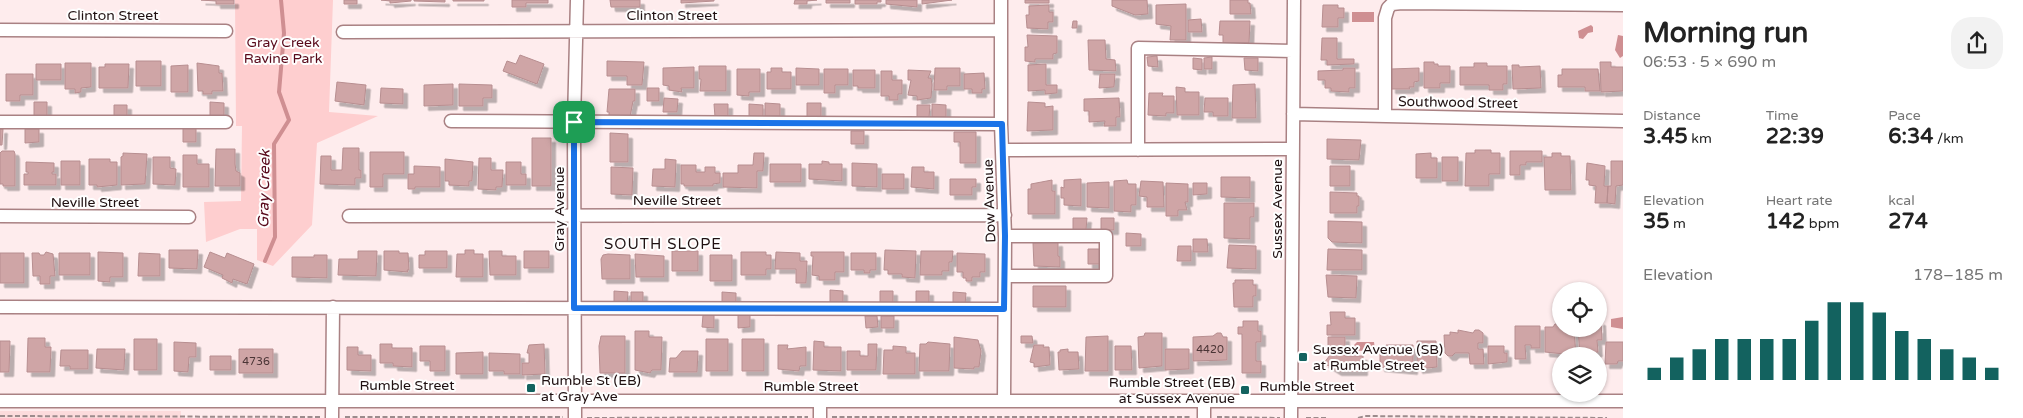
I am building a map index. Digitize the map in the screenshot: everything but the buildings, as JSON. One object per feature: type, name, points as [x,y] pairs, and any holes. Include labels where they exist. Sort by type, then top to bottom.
[{"type":"street","name":"Gray Avenue","points":[[575,418],[574,122],[577,0]]},
{"type":"street","name":"Dow Avenue","points":[[1001,0],[1002,150],[1005,215],[1004,401]]},
{"type":"street","name":"Sussex Avenue","points":[[1291,418],[1294,0]]},
{"type":"street","points":[[1385,115],[1385,18],[1388,8],[1392,4],[1623,5]]},
{"type":"street","name":"Clinton Street","points":[[0,30],[226,31]]},
{"type":"street","name":"Clinton Street","points":[[342,32],[1000,30]]},
{"type":"street","points":[[1138,150],[1138,48],[1293,51]]},
{"type":"street","name":"Southwood Street","points":[[1293,114],[1623,121]]},
{"type":"street","points":[[452,121],[1002,124]]},
{"type":"street","points":[[0,122],[226,122]]},
{"type":"street","points":[[1002,150],[1293,149]]},
{"type":"street","name":"Neville Street","points":[[349,216],[1005,215]]},
{"type":"street","name":"Neville Street","points":[[0,216],[189,217]]},
{"type":"street","points":[[1005,236],[1106,236],[1106,276],[1005,276]]},
{"type":"street","points":[[0,307],[1004,309]]},
{"type":"street","points":[[332,417],[333,307]]},
{"type":"street","name":"Rumble Street","points":[[0,401],[1623,401]]},
{"type":"street","points":[[820,401],[824,417]]},
{"type":"street","points":[[1204,401],[1204,417]]},
{"type":"path","points":[[0,416],[556,417]]},
{"type":"path","points":[[584,418],[802,416]]},
{"type":"path","points":[[1358,418],[1366,416],[1417,416],[1607,418]]},
{"type":"path","points":[[824,417],[1281,418]]},
{"type":"path","points":[[1306,418],[1328,418]]},
{"type":"shaded area","points":[[1352,12],[1374,12],[1374,22],[1352,22]]},
{"type":"shaded area","points":[[1591,25],[1593,32],[1588,33],[1583,39],[1579,38],[1578,31]]},
{"type":"shaded area","points":[[1618,35],[1623,36],[1623,56],[1620,58],[1615,50]]},
{"type":"shaded area","points":[[1623,317],[1623,329],[1611,327],[1611,319]]},
{"type":"shaded area","points":[[1357,342],[1374,342],[1375,350],[1357,351],[1354,345]]},
{"type":"shaded area","points":[[0,411],[181,411],[181,418],[0,418]]},
{"type":"green space","name":"Gray Creek Ravine Park","points":[[235,0],[333,0],[329,112],[378,116],[317,143],[312,225],[273,266],[257,260],[257,229],[240,229],[206,242],[204,202],[241,201],[242,126],[236,126]]},
{"type":"waterway","name":"Gray Creek","points":[[265,261],[275,237],[274,144],[289,120],[279,92],[284,33],[281,0]]},
{"type":"place","name":"Sussex Avenue (SB) at Rumble Street","points":[[1303,357]]},
{"type":"place","name":"Rumble St (EB) at Gray Ave","points":[[531,388]]},
{"type":"place","name":"Rumble Street (EB) at Sussex Avenue","points":[[1245,390]]},
{"type":"district","name":"SOUTH SLOPE","points":[[663,244]]},
{"type":"route","points":[[574,122],[1002,124],[1005,236],[1004,309],[574,308],[574,122]]}]
